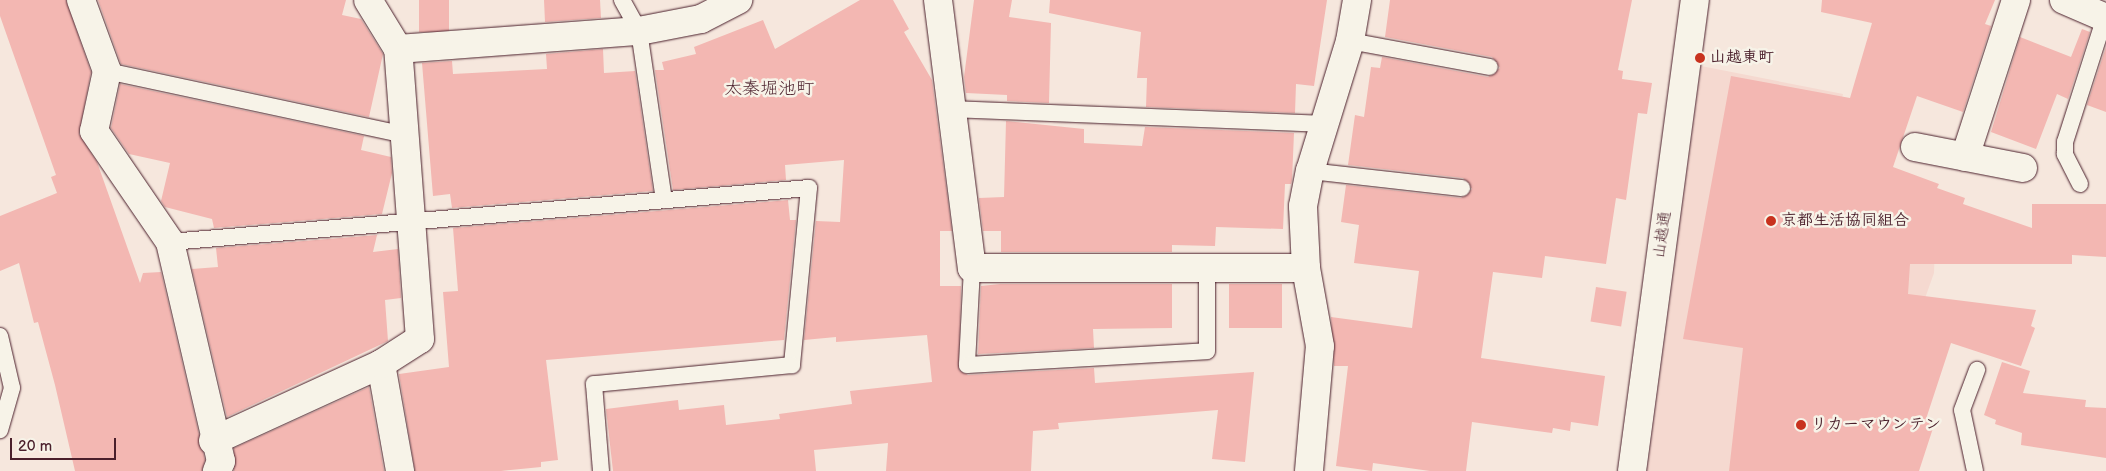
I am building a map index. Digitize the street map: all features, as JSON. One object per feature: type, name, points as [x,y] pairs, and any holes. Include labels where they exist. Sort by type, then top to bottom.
[{"type":"street","points":[[81,0],[107,70],[94,131],[170,242],[214,441],[221,461],[217,471]]},
{"type":"street","points":[[214,441],[381,364],[420,339],[398,49],[368,0]]},
{"type":"street","points":[[398,49],[639,31],[701,19],[738,0]]},
{"type":"street","points":[[938,0],[972,268],[1207,270],[1306,268]]},
{"type":"street","points":[[1309,471],[1320,346],[1306,268],[1303,206],[1310,171],[1350,41],[1357,0]]},
{"type":"street","name":"山越通","points":[[1632,471],[1694,0]]},
{"type":"street","points":[[1965,157],[2016,0]]},
{"type":"street","points":[[2064,0],[2106,18]]},
{"type":"street","points":[[1915,147],[2023,168]]},
{"type":"street","points":[[381,364],[400,471]]},
{"type":"lane","points":[[622,0],[639,31],[664,200]]},
{"type":"lane","points":[[2080,184],[2065,154],[2065,142],[2106,18]]},
{"type":"lane","points":[[1350,41],[1490,67]]},
{"type":"lane","points":[[107,70],[405,135]]},
{"type":"lane","points":[[952,109],[1325,124]]},
{"type":"lane","points":[[1310,171],[1462,188]]},
{"type":"lane","points":[[170,242],[809,188],[792,365],[594,384],[601,471]]},
{"type":"lane","points":[[972,268],[967,365],[1207,351],[1207,270]]},
{"type":"lane","points":[[0,336],[12,388],[0,430]]},
{"type":"lane","points":[[1974,471],[1962,410],[1978,370]]},
{"type":"shaded area","points":[[1701,66],[1843,94],[1816,212],[1935,241],[1934,273],[1863,471],[1647,471]]},
{"type":"building","points":[[0,0],[66,0],[91,72],[79,134],[97,162],[140,283],[143,273],[161,272],[205,460],[202,471],[75,471],[55,385],[38,322],[34,323],[19,263],[0,271],[0,216],[57,193],[51,177],[56,175],[0,16]]},
{"type":"building","points":[[98,0],[346,0],[342,15],[361,19],[383,54],[369,117],[121,64]]},
{"type":"building","points":[[419,0],[449,0],[449,32],[419,32]]},
{"type":"building","points":[[544,0],[600,0],[601,18],[545,22]]},
{"type":"building","points":[[860,0],[893,0],[909,29],[904,32],[932,80],[952,231],[940,231],[940,286],[961,286],[959,370],[968,375],[1094,368],[1095,383],[1254,372],[1245,462],[1212,459],[1218,410],[1058,423],[1059,429],[1033,431],[1031,471],[886,471],[888,443],[814,450],[816,471],[613,471],[606,409],[678,400],[679,410],[724,405],[726,425],[780,419],[779,414],[852,404],[850,391],[932,382],[927,335],[836,342],[836,337],[804,340],[816,221],[840,222],[844,160],[785,165],[786,180],[673,190],[655,70],[664,70],[662,62],[696,54],[694,47],[763,20],[775,49]]},
{"type":"building","points":[[974,0],[1012,0],[1009,17],[1051,23],[1049,103],[1007,101],[1007,95],[966,93],[964,77]]},
{"type":"building","points":[[1050,0],[1327,0],[1314,86],[1296,84],[1295,113],[1146,107],[1147,78],[1137,78],[1141,32],[1049,13]]},
{"type":"building","points":[[1390,0],[1632,0],[1618,70],[1623,71],[1622,79],[1652,83],[1647,114],[1638,113],[1626,200],[1616,198],[1606,264],[1545,256],[1542,278],[1493,272],[1481,358],[1605,376],[1598,426],[1571,422],[1570,431],[1553,428],[1552,433],[1472,422],[1466,471],[1430,471],[1373,463],[1372,471],[1336,466],[1348,366],[1334,366],[1331,317],[1412,328],[1419,271],[1354,263],[1359,225],[1341,222],[1346,185],[1461,198],[1472,189],[1463,178],[1348,165],[1355,115],[1364,117],[1371,67],[1380,68],[1382,57],[1488,77],[1500,68],[1492,57],[1385,37]]},
{"type":"building","points":[[1822,0],[1995,0],[1985,24],[1991,26],[1963,112],[1917,96],[1893,167],[1939,184],[1937,188],[1965,198],[1963,204],[2032,228],[2032,204],[2106,204],[2106,257],[2072,255],[2072,264],[1910,264],[1908,294],[2036,310],[2031,326],[2035,328],[2021,366],[1951,343],[1926,419],[1935,422],[1919,471],[1729,471],[1743,348],[1683,339],[1731,76],[1850,98],[1872,23],[1821,12]]},
{"type":"building","points":[[2082,29],[2090,32],[2068,99],[2057,94],[2036,149],[1991,132],[2020,37],[2071,57]]},
{"type":"building","points":[[2106,47],[2106,112],[2087,105]]},
{"type":"building","points":[[603,49],[604,73],[635,71],[653,191],[452,208],[450,194],[433,196],[422,63],[452,61],[453,74],[547,69],[546,54]]},
{"type":"building","points":[[120,84],[364,136],[361,150],[391,157],[392,173],[382,214],[214,228],[212,219],[165,207],[161,201],[170,163],[129,154],[111,128]]},
{"type":"building","points":[[1006,121],[1084,129],[1084,143],[1142,146],[1145,127],[1294,133],[1292,180],[1291,184],[1285,184],[1283,229],[1216,227],[1215,246],[1172,245],[1172,252],[1001,252],[1001,231],[983,231],[979,198],[1004,197]]},
{"type":"building","points":[[788,200],[790,220],[796,220],[784,340],[546,360],[558,460],[541,462],[541,467],[501,471],[415,471],[399,374],[449,367],[443,292],[458,291],[453,228]]},
{"type":"building","points":[[377,235],[373,252],[398,249],[401,298],[385,300],[388,341],[227,417],[192,269],[218,267],[216,248]]},
{"type":"building","points":[[1000,284],[1172,284],[1172,328],[1093,329],[1094,348],[978,354],[981,286]]},
{"type":"building","points":[[1229,284],[1282,284],[1282,328],[1229,328]]},
{"type":"building","points":[[1596,287],[1627,292],[1621,326],[1591,322]]},
{"type":"building","points":[[2002,362],[2030,371],[2023,393],[2086,400],[2085,407],[2106,408],[2106,458],[2021,445],[2022,433],[1995,424],[1996,420],[1984,415]]},
{"type":"building","points":[[369,387],[384,471],[234,471],[234,448]]},
{"type":"place","name":"山越東町","points":[[1700,58]]},
{"type":"place","name":"京都生活協同組合","points":[[1771,221]]},
{"type":"place","name":"リカーマウンテン","points":[[1801,425]]},
{"type":"district","name":"太秦堀池町","points":[[769,89]]}]
